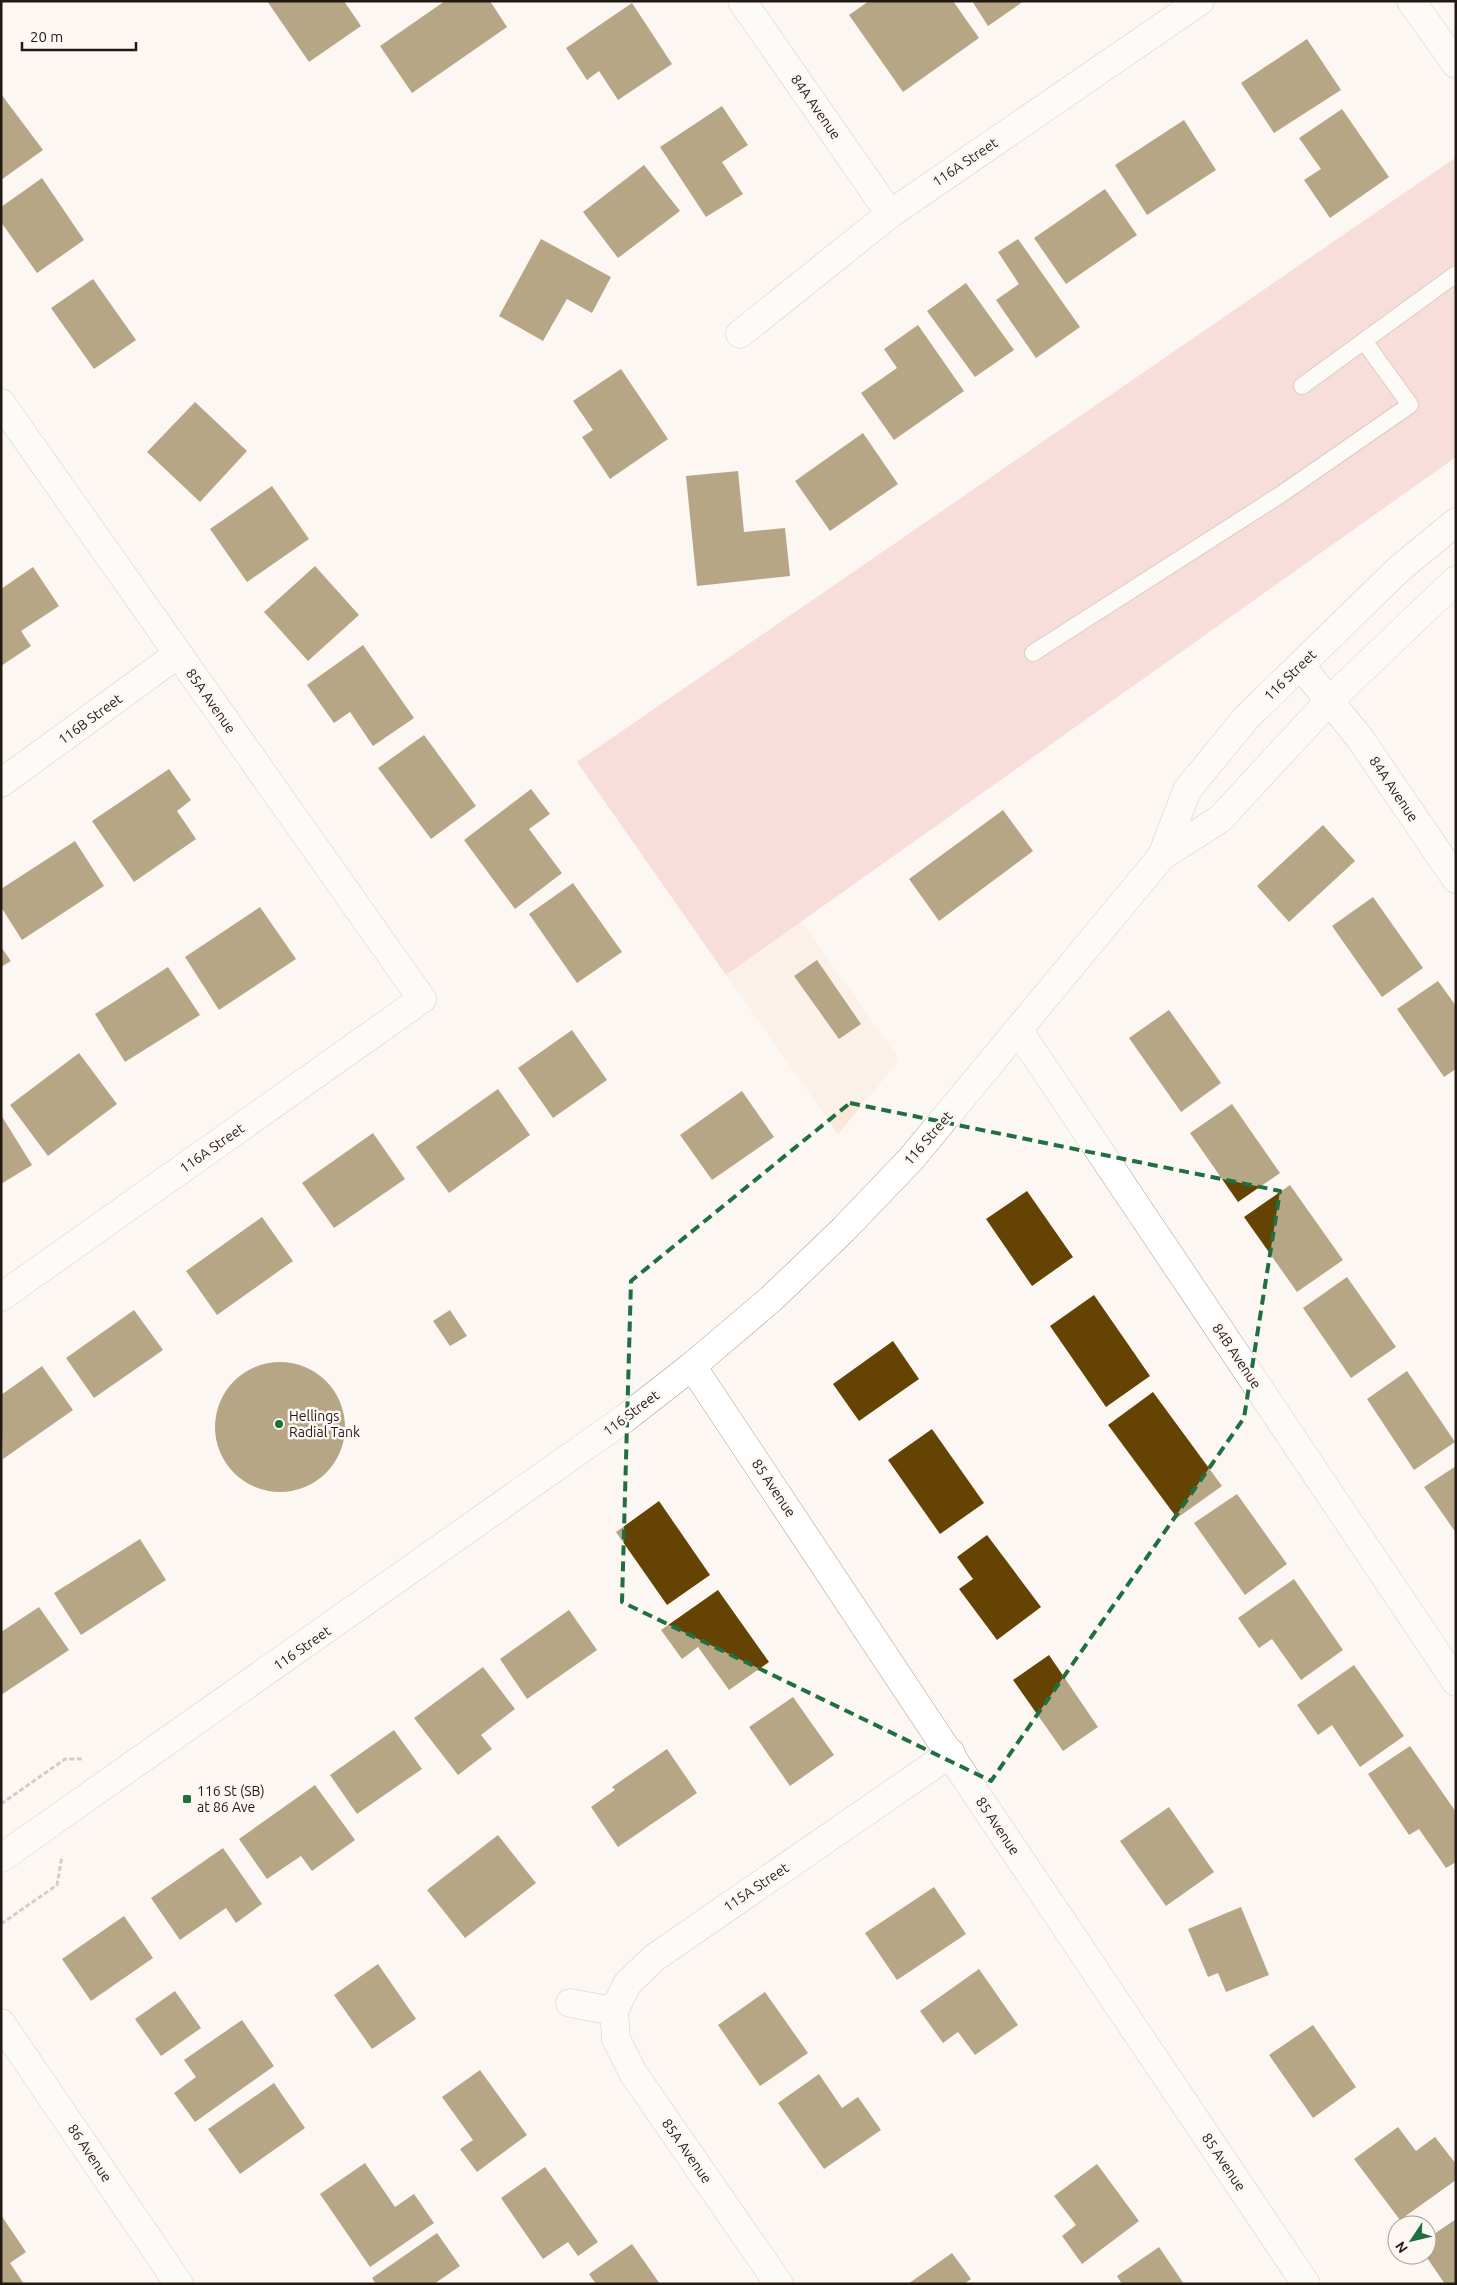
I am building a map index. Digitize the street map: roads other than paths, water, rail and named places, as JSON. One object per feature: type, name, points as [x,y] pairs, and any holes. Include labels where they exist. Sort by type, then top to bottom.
[{"type":"street","name":"84A Avenue","points":[[742,1],[890,214]]},
{"type":"street","name":"116A Street","points":[[740,334],[890,214],[1200,1]]},
{"type":"street","points":[[1411,1],[1456,64]]},
{"type":"street","name":"85A Avenue","points":[[1,402],[422,999]]},
{"type":"street","name":"116 Street","points":[[1162,856],[1187,790],[1247,717],[1399,569],[1456,522]]},
{"type":"street","name":"116 Street","points":[[1,1858],[624,1419],[692,1366],[771,1299],[843,1230],[911,1159],[1019,1031],[1162,856],[1220,819],[1330,700],[1456,580]]},
{"type":"street","name":"116B Street","points":[[1,783],[178,654]]},
{"type":"street","name":"84A Avenue","points":[[1300,665],[1359,737],[1456,879]]},
{"type":"street","name":"116A Street","points":[[1,1297],[422,999]]},
{"type":"street","name":"84B Avenue","points":[[1019,1031],[1456,1682]]},
{"type":"street","name":"85 Avenue","points":[[692,1366],[951,1753],[984,1807],[1306,2284]]},
{"type":"street","name":"115A Street","points":[[614,2011],[627,1984],[654,1958],[951,1753]]},
{"type":"street","points":[[570,2003],[614,2011]]},
{"type":"street","name":"85A Avenue","points":[[614,2011],[616,2039],[633,2073],[779,2284]]},
{"type":"street","name":"86 Avenue","points":[[1,2023],[179,2284]]},
{"type":"lane","points":[[1302,386],[1456,274]]},
{"type":"lane","points":[[1033,653],[1280,495],[1410,405],[1364,341]]},
{"type":"place","name":"Hellings Radial Tank","points":[[279,1424]]},
{"type":"place","name":"116 St (SB) at 86 Ave","points":[[187,1799]]}]
